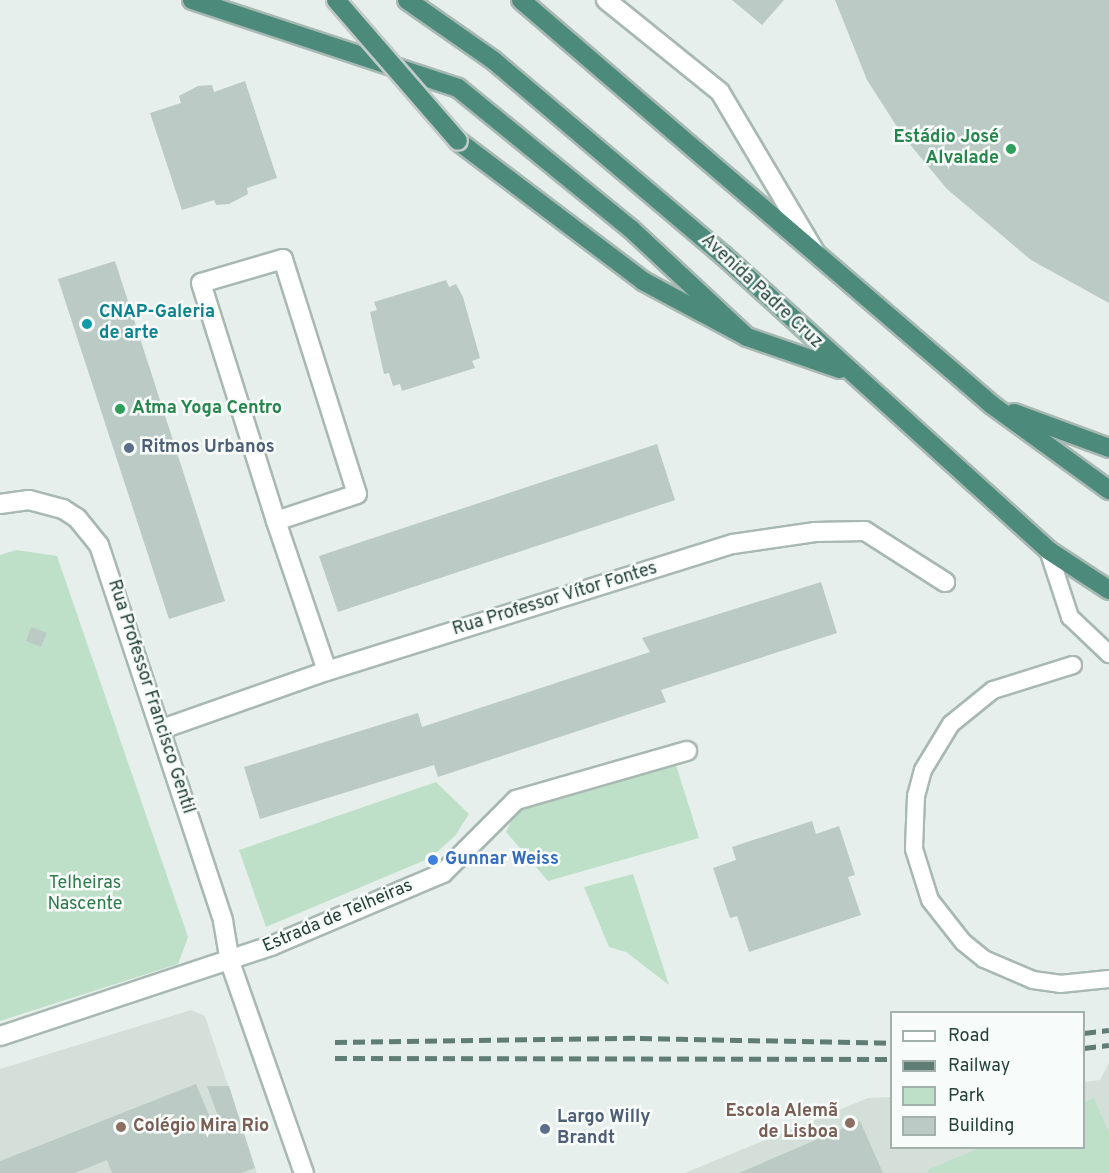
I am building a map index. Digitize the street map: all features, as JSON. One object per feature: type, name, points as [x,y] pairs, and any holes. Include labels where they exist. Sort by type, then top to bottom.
[{"type":"highway","points":[[194,0],[458,88],[631,229],[747,337]]},
{"type":"highway","points":[[336,0],[458,141],[643,281],[747,337],[848,372]]},
{"type":"highway","name":"Avenida Padre Cruz","points":[[407,0],[511,75],[723,255],[848,372],[1048,550],[1109,590]]},
{"type":"highway","points":[[521,0],[821,261],[992,405],[1109,490]]},
{"type":"highway","points":[[992,405],[1109,448]]},
{"type":"street","points":[[606,0],[720,92],[821,261]]},
{"type":"street","points":[[276,521],[357,494],[283,259],[201,283],[276,521],[327,671]]},
{"type":"street","name":"Rua Professor Francisco Gentil","points":[[0,504],[46,502],[77,518],[89,530],[106,563],[223,921],[230,962],[304,1173]]},
{"type":"street","name":"Rua Professor Vítor Fontes","points":[[162,729],[327,671],[734,544],[815,532],[865,531],[945,582]]},
{"type":"street","name":"Estrada de Telheiras","points":[[0,1036],[230,962],[442,873],[516,800],[687,751]]},
{"type":"lane","points":[[1048,550],[1070,617],[1109,654]]},
{"type":"lane","points":[[1073,665],[993,690],[951,724],[921,778],[913,822],[914,849],[930,900],[963,942],[984,959],[1033,980],[1060,984],[1109,979]]},
{"type":"shaded area","name":"Colégio Mira Rio","points":[[191,1010],[205,1016],[257,1173],[0,1173],[0,1069]]},
{"type":"shaded area","name":"Escola Alemã de Lisboa","points":[[1109,1063],[1109,1173],[685,1173],[868,1098],[890,1097],[890,1149],[1085,1149],[1085,1082],[1100,1080]]},
{"type":"green space","name":"Telheiras Nascente","points":[[16,550],[57,556],[188,937],[178,964],[0,1021],[0,555]]},
{"type":"green space","points":[[675,762],[699,838],[548,881],[506,832],[519,806]]},
{"type":"green space","points":[[436,782],[469,814],[455,836],[430,858],[266,927],[239,850]]},
{"type":"green space","points":[[633,874],[669,985],[626,952],[609,947],[584,887]]},
{"type":"green space","points":[[1094,1098],[1109,1133],[1109,1173],[929,1173],[927,1170],[977,1149],[1085,1149],[1085,1102]]},
{"type":"building","points":[[732,0],[784,0],[762,25]]},
{"type":"building","name":"Estádio José Alvalade","points":[[835,0],[1109,0],[1109,303],[1031,260],[947,189],[903,136],[867,80]]},
{"type":"building","points":[[245,81],[277,178],[247,188],[248,194],[229,204],[216,205],[214,200],[182,210],[150,113],[181,103],[179,96],[198,86],[212,85],[214,92]]},
{"type":"building","points":[[115,261],[225,601],[169,619],[58,279]]},
{"type":"building","points":[[446,280],[449,287],[456,284],[463,297],[480,358],[472,361],[475,368],[402,391],[400,384],[393,386],[389,373],[384,374],[370,312],[377,310],[374,302]]},
{"type":"building","points":[[657,444],[675,500],[338,612],[319,556]]},
{"type":"building","points":[[821,582],[837,633],[661,690],[666,702],[438,777],[434,765],[260,819],[244,767],[418,713],[422,727],[650,652],[642,638]]},
{"type":"building","points":[[31,627],[47,633],[41,647],[26,641]]},
{"type":"building","points":[[812,821],[816,834],[839,826],[855,875],[848,877],[861,915],[749,952],[737,916],[730,918],[713,868],[736,860],[732,847]]},
{"type":"building","points":[[196,1084],[211,1120],[200,1124],[205,1134],[222,1127],[207,1086],[229,1086],[255,1168],[241,1173],[112,1173],[107,1160],[75,1173],[0,1173],[0,1161]]},
{"type":"building","points":[[860,1121],[883,1173],[739,1173]]},
{"type":"railway","points":[[1085,1033],[1109,1030]]},
{"type":"railway","points":[[335,1042],[640,1038],[890,1043]]},
{"type":"railway","points":[[1085,1048],[1109,1045]]},
{"type":"railway","points":[[335,1058],[890,1059]]},
{"type":"place","name":"Estádio José Alvalade","points":[[1011,149]]},
{"type":"place","name":"CNAP-Galeria de arte","points":[[87,324]]},
{"type":"place","name":"Atma Yoga Centro","points":[[120,409]]},
{"type":"place","name":"Ritmos Urbanos","points":[[129,448]]},
{"type":"place","name":"Gunnar Weiss","points":[[433,860]]},
{"type":"place","name":"Escola Alemã de Lisboa","points":[[850,1123]]},
{"type":"place","name":"Colégio Mira Rio","points":[[121,1127]]},
{"type":"place","name":"Largo Willy Brandt","points":[[545,1129]]}]
